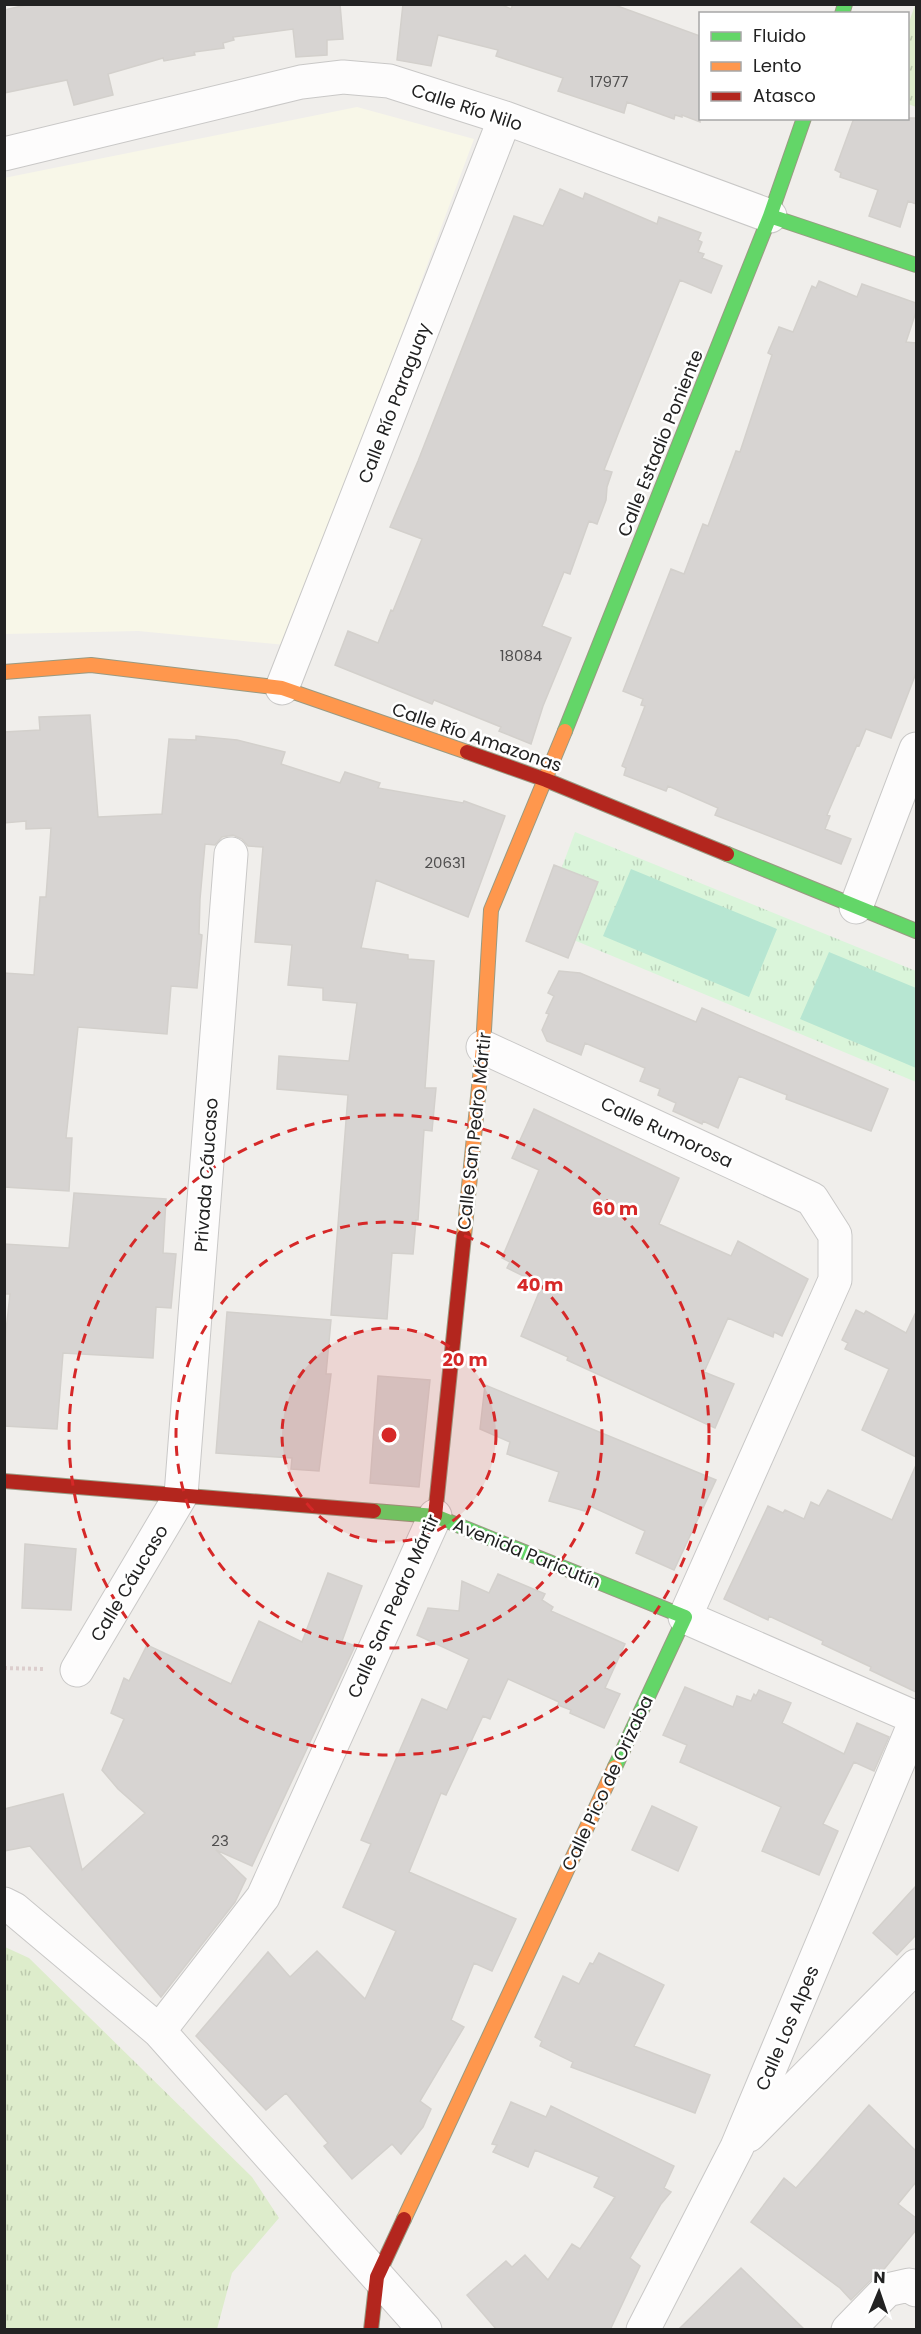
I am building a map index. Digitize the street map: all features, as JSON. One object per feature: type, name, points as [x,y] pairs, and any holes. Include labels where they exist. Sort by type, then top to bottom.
[{"type":"street","name":"Calle Río Nilo","points":[[4,154],[302,82],[343,77],[389,81],[505,118],[770,216],[916,265]]},
{"type":"street","name":"Calle Río Paraguay","points":[[282,688],[505,118]]},
{"type":"street","name":"Calle Estadio Poniente","points":[[546,780],[770,216],[803,120]]},
{"type":"street","name":"Calle Río Amazonas","points":[[4,672],[91,665],[282,688],[546,780],[916,932]]},
{"type":"street","points":[[856,907],[916,749]]},
{"type":"street","name":"Calle San Pedro Mártir","points":[[159,2031],[263,1897],[435,1516],[483,1047],[491,910],[546,780]]},
{"type":"street","name":"Privada Cáucaso","points":[[181,1495],[231,854]]},
{"type":"street","name":"Calle Rumorosa","points":[[483,1047],[812,1199],[835,1235]]},
{"type":"street","name":"Calle Pico de Orizaba","points":[[371,2330],[377,2277],[684,1617],[835,1280],[835,1235]]},
{"type":"street","name":"Avenida Paricutín","points":[[4,1481],[435,1516],[684,1617],[916,1719]]},
{"type":"street","name":"Calle Cáucaso","points":[[77,1670],[181,1495]]},
{"type":"street","name":"Calle Los Alpes","points":[[643,2330],[737,2147],[916,1719]]},
{"type":"street","points":[[9,1907],[159,2031],[425,2330]]},
{"type":"street","points":[[737,2147],[916,1966]]},
{"type":"street","points":[[848,2330],[887,2290],[913,2288]]},
{"type":"shaded area","points":[[357,107],[474,139],[286,645],[138,631],[5,634],[4,178]]},
{"type":"green space","points":[[916,5],[916,107],[909,104],[909,22]]},
{"type":"green space","points":[[575,832],[916,971],[916,1082],[540,926]]},
{"type":"green space","points":[[631,869],[777,929],[749,997],[603,936]]},
{"type":"green space","points":[[829,952],[916,988],[916,1068],[800,1019]]},
{"type":"green space","points":[[5,1947],[29,1958],[252,2177],[279,2218],[232,2273],[217,2329],[5,2329]]},
{"type":"building","points":[[30,4],[340,4],[343,39],[327,40],[327,55],[296,57],[293,29],[233,37],[234,40],[223,43],[224,48],[194,52],[195,55],[164,61],[163,58],[108,74],[113,95],[74,105],[67,80],[4,93],[4,10]]},
{"type":"building","points":[[403,4],[500,4],[511,9],[513,4],[612,4],[699,36],[700,122],[682,115],[682,117],[675,115],[674,119],[627,102],[624,113],[558,91],[563,78],[496,56],[498,50],[438,35],[431,66],[397,60]]},
{"type":"building","points":[[916,118],[916,204],[908,201],[900,227],[869,216],[878,190],[840,177],[841,173],[835,170],[853,120]]},
{"type":"building","points":[[560,189],[583,199],[585,193],[657,224],[659,217],[701,233],[698,240],[702,242],[698,252],[704,254],[702,258],[722,266],[711,293],[680,280],[618,434],[604,470],[612,472],[606,500],[597,524],[589,521],[570,574],[564,572],[542,626],[571,638],[543,706],[531,744],[499,731],[501,727],[434,700],[432,704],[335,665],[348,631],[378,643],[422,539],[390,527],[514,216],[543,226]]},
{"type":"building","points":[[819,281],[857,297],[862,284],[916,303],[916,312],[906,342],[916,343],[916,673],[891,738],[866,729],[827,815],[830,816],[825,829],[851,839],[841,864],[715,815],[718,808],[668,786],[666,791],[624,775],[626,768],[622,766],[645,706],[641,705],[643,699],[623,691],[671,569],[684,574],[703,524],[708,526],[736,451],[740,452],[772,355],[768,353],[779,327],[793,332],[812,286],[816,288]]},
{"type":"building","points":[[90,715],[98,817],[162,814],[169,739],[196,740],[196,736],[237,740],[285,752],[281,764],[340,783],[345,772],[380,783],[378,788],[463,803],[464,801],[505,816],[468,917],[376,880],[361,948],[408,955],[408,959],[434,961],[425,1088],[436,1088],[432,1131],[424,1130],[418,1220],[416,1220],[413,1254],[392,1253],[387,1319],[331,1315],[348,1095],[277,1089],[279,1056],[349,1061],[357,1003],[323,1000],[323,988],[288,985],[292,945],[255,942],[263,847],[248,846],[242,839],[233,835],[222,837],[215,845],[205,844],[200,899],[199,934],[202,935],[197,988],[171,986],[167,1034],[78,1027],[66,1138],[72,1138],[69,1191],[4,1187],[4,973],[34,975],[40,897],[46,897],[51,828],[26,829],[26,821],[4,823],[4,732],[40,730],[39,717]]},
{"type":"building","points":[[554,865],[598,882],[568,958],[526,941]]},
{"type":"building","points":[[559,971],[580,973],[696,1022],[702,1008],[888,1089],[871,1131],[786,1099],[787,1095],[739,1076],[718,1128],[703,1121],[702,1124],[673,1111],[676,1103],[658,1095],[660,1089],[640,1081],[645,1068],[585,1043],[581,1055],[547,1041],[542,1030],[549,1014],[546,1013],[554,996],[548,993]]},
{"type":"building","points":[[534,1109],[679,1178],[659,1224],[731,1256],[738,1241],[808,1279],[782,1336],[774,1332],[773,1337],[728,1318],[704,1372],[734,1384],[715,1428],[567,1360],[568,1357],[521,1336],[542,1285],[507,1268],[510,1262],[502,1258],[539,1170],[512,1158]]},
{"type":"building","points":[[74,1193],[166,1199],[163,1253],[176,1254],[171,1308],[156,1307],[153,1358],[63,1353],[57,1429],[4,1426],[4,1349],[10,1294],[4,1294],[4,1244],[69,1248]]},
{"type":"building","points":[[856,1310],[864,1314],[866,1311],[906,1333],[916,1312],[916,1457],[862,1430],[889,1369],[845,1349],[848,1343],[842,1340]]},
{"type":"building","points":[[227,1312],[331,1320],[326,1374],[331,1374],[319,1471],[291,1469],[292,1458],[216,1453]]},
{"type":"building","points":[[378,1376],[430,1380],[419,1487],[370,1483]]},
{"type":"building","points":[[485,1385],[716,1480],[674,1570],[636,1553],[645,1531],[588,1505],[585,1511],[549,1501],[559,1472],[507,1454],[510,1442],[480,1429]]},
{"type":"building","points":[[916,1465],[916,1692],[870,1670],[871,1667],[822,1644],[823,1641],[769,1616],[768,1620],[724,1599],[768,1506],[783,1513],[785,1510],[804,1519],[811,1502],[819,1506],[828,1490],[892,1520]]},
{"type":"building","points":[[25,1544],[76,1549],[71,1610],[22,1608]]},
{"type":"building","points":[[328,1573],[362,1586],[342,1641],[355,1646],[252,1866],[216,1850],[246,1879],[235,1902],[161,1997],[30,1846],[4,1851],[4,1809],[63,1794],[82,1870],[145,1813],[118,1789],[102,1770],[124,1719],[111,1713],[124,1678],[129,1681],[147,1645],[231,1684],[259,1621],[302,1642]]},
{"type":"building","points":[[498,1574],[545,1594],[542,1600],[553,1607],[551,1611],[625,1644],[605,1688],[620,1694],[604,1728],[570,1713],[571,1710],[558,1705],[559,1702],[508,1679],[490,1719],[483,1716],[446,1795],[441,1793],[409,1872],[516,1919],[492,1971],[474,1963],[451,2020],[464,2027],[420,2101],[431,2109],[423,2127],[401,2154],[392,2144],[352,2179],[324,2146],[328,2143],[286,2093],[266,2110],[196,2036],[268,1952],[290,1977],[317,1951],[365,1999],[396,1931],[343,1907],[371,1844],[361,1840],[422,1699],[447,1710],[469,1659],[417,1635],[428,1608],[459,1611],[462,1581],[489,1593]]},
{"type":"building","points":[[685,1687],[733,1707],[737,1696],[751,1701],[759,1690],[791,1703],[782,1723],[844,1754],[857,1723],[889,1737],[874,1771],[854,1762],[823,1824],[838,1831],[819,1875],[762,1851],[781,1807],[680,1762],[687,1745],[663,1735]]},
{"type":"building","points":[[652,1806],[697,1827],[678,1871],[632,1850]]},
{"type":"building","points":[[916,1886],[916,1935],[897,1955],[873,1933]]},
{"type":"building","points":[[599,1953],[664,1985],[634,2046],[710,2075],[695,2113],[571,2067],[573,2062],[540,2046],[542,2041],[535,2037],[563,1976],[579,1984],[590,1963],[593,1964]]},
{"type":"building","points":[[511,2102],[546,2117],[551,2106],[674,2166],[664,2188],[671,2192],[661,2204],[630,2258],[640,2266],[610,2330],[497,2330],[467,2295],[506,2261],[512,2267],[525,2255],[548,2280],[572,2244],[580,2249],[615,2197],[594,2187],[599,2177],[535,2150],[528,2167],[493,2152],[497,2145],[492,2144]]},
{"type":"building","points":[[869,2105],[916,2151],[916,2182],[898,2204],[916,2218],[916,2230],[881,2273],[851,2300],[840,2288],[751,2222],[784,2178],[796,2188]]},
{"type":"building","points":[[741,2268],[805,2330],[678,2330]]},
{"type":"traffic: fast","points":[[843,12],[845,4]]},
{"type":"traffic: fast","points":[[565,731],[770,216],[803,120]]},
{"type":"traffic: fast","points":[[770,216],[916,265]]},
{"type":"traffic: fast","points":[[727,854],[916,931]]},
{"type":"traffic: fast","points":[[374,1511],[435,1516],[685,1617],[615,1767]]},
{"type":"traffic: slow","points":[[4,672],[91,665],[282,688],[467,752]]},
{"type":"traffic: slow","points":[[464,1236],[483,1047],[491,910],[565,731]]},
{"type":"traffic: slow","points":[[404,2219],[615,1767]]},
{"type":"traffic: jam","points":[[467,752],[546,780],[727,854]]},
{"type":"traffic: jam","points":[[435,1516],[464,1236]]},
{"type":"traffic: jam","points":[[4,1481],[374,1511]]},
{"type":"traffic: jam","points":[[371,2330],[377,2277],[404,2219]]}]
